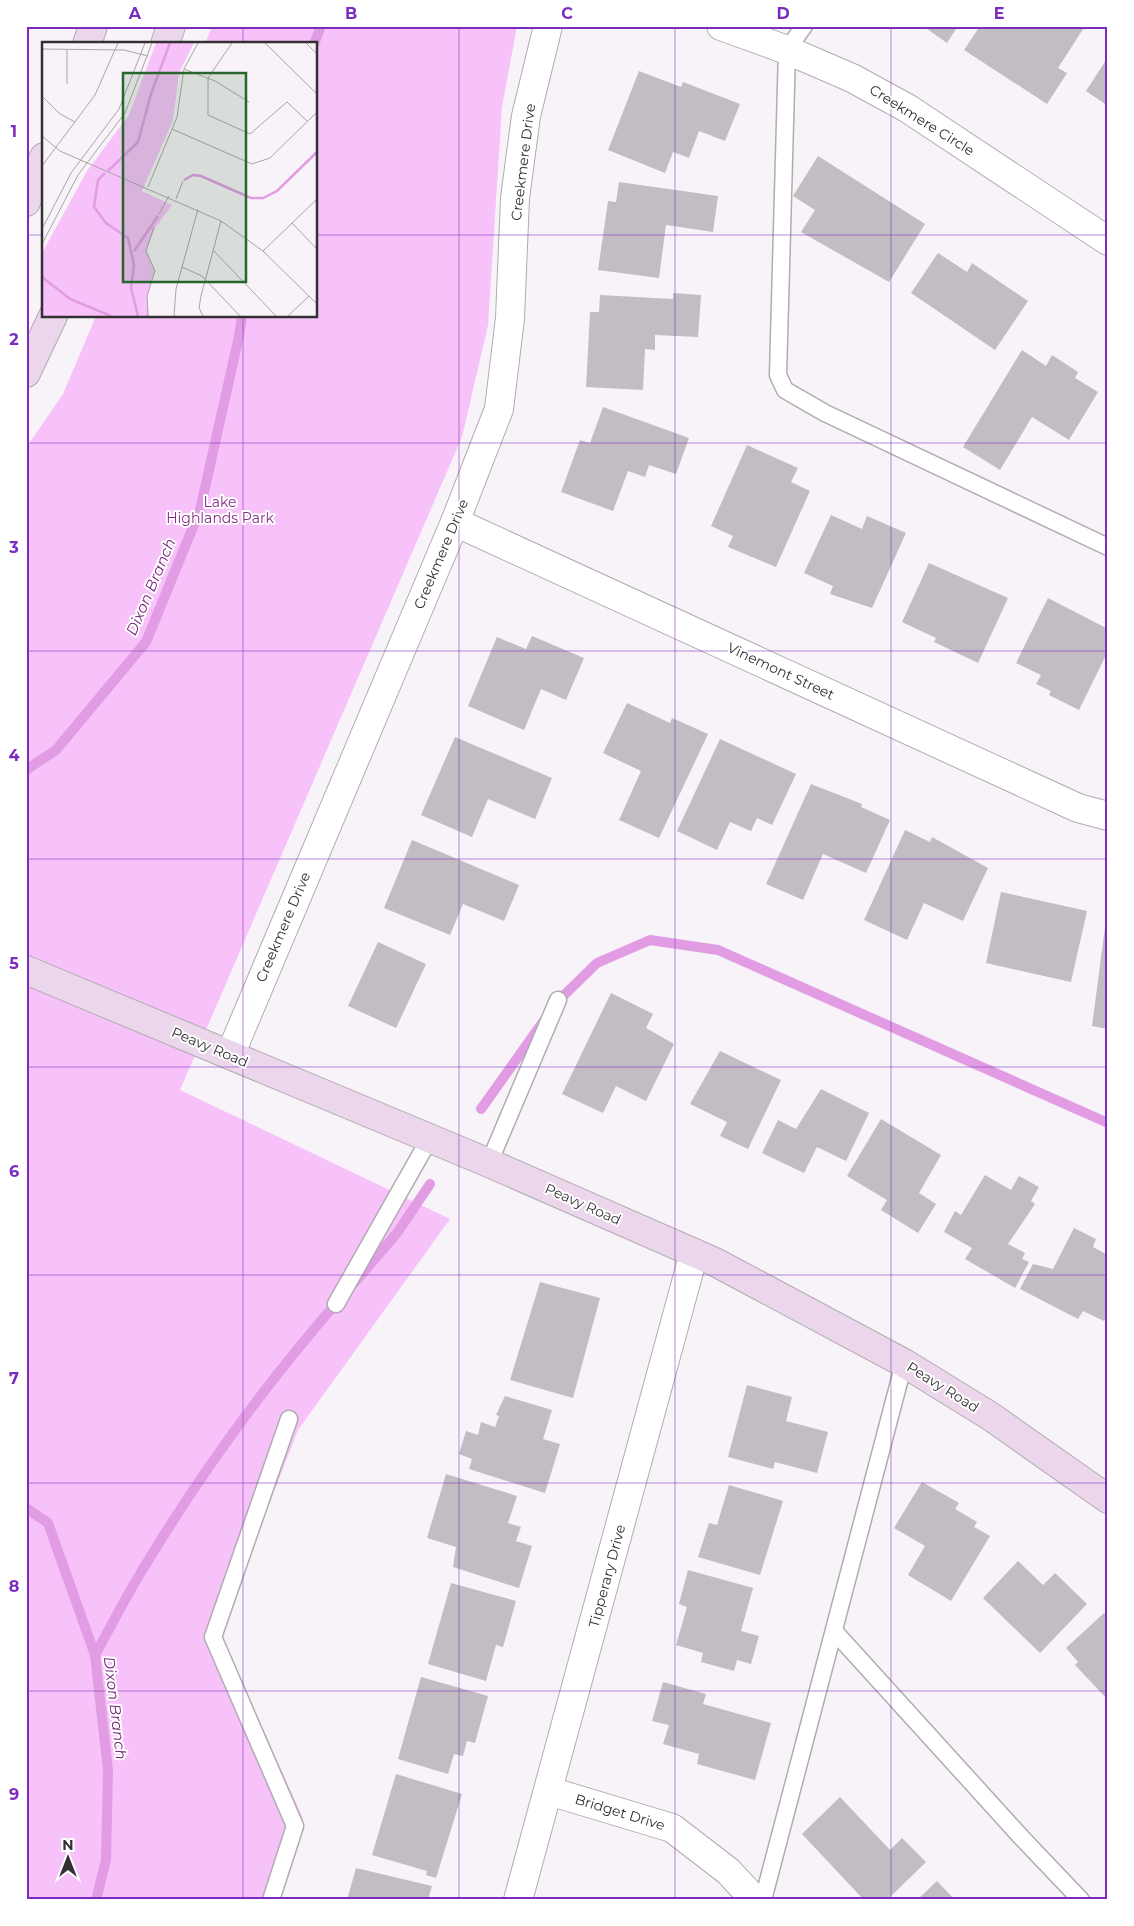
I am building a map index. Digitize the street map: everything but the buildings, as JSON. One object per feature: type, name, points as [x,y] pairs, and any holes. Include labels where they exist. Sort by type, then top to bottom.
[{"type":"street","points":[[88,42],[94,26]]},
{"type":"street","points":[[166,42],[171,26]]},
{"type":"street","name":"Creekmere Drive","points":[[230,1055],[455,522],[499,409],[510,318],[515,198],[526,116],[548,26]]},
{"type":"street","name":"Creekmere Circle","points":[[721,26],[788,50],[852,78],[907,108],[1108,241]]},
{"type":"street","points":[[26,202],[42,162]]},
{"type":"street","points":[[26,373],[53,318]]},
{"type":"street","name":"Vinemont Street","points":[[455,522],[1078,808],[1108,816]]},
{"type":"street","name":"Peavy Road","points":[[26,970],[489,1163],[715,1262],[904,1363],[990,1416],[1108,1499]]},
{"type":"street","name":"Tipperary Drive","points":[[518,1900],[694,1253]]},
{"type":"street","name":"Bridget Drive","points":[[549,1790],[672,1828],[728,1871],[755,1900]]},
{"type":"lane","points":[[804,26],[788,50],[778,375],[785,390],[825,413],[1108,547]]},
{"type":"lane","points":[[489,1163],[558,1000]]},
{"type":"lane","points":[[336,1304],[430,1138]]},
{"type":"lane","points":[[763,1900],[904,1363]]},
{"type":"lane","points":[[271,1900],[295,1826],[212,1638],[289,1419]]},
{"type":"lane","points":[[834,1631],[1022,1838],[1081,1900]]},
{"type":"green space","name":"Lake Highlands Park","points":[[212,26],[517,26],[502,107],[488,325],[462,437],[180,1090],[450,1219],[298,1430],[219,1632],[303,1818],[275,1900],[26,1900],[26,448],[63,394],[95,318],[318,318],[318,42],[206,42]]},
{"type":"waterway","name":"Dixon Branch","points":[[315,42],[321,26]]},
{"type":"waterway","name":"Dixon Branch","points":[[26,770],[56,750],[146,642],[200,510],[242,318]]},
{"type":"waterway","points":[[555,1004],[597,963],[650,940],[718,950],[1108,1123]]},
{"type":"waterway","points":[[481,1109],[543,1022]]},
{"type":"waterway","points":[[355,1282],[397,1233],[430,1184]]},
{"type":"waterway","points":[[95,1655],[159,1542],[206,1471],[257,1401],[339,1300]]},
{"type":"waterway","name":"Dixon Branch","points":[[26,1508],[48,1523],[95,1655],[108,1770],[106,1860],[96,1900]]}]
